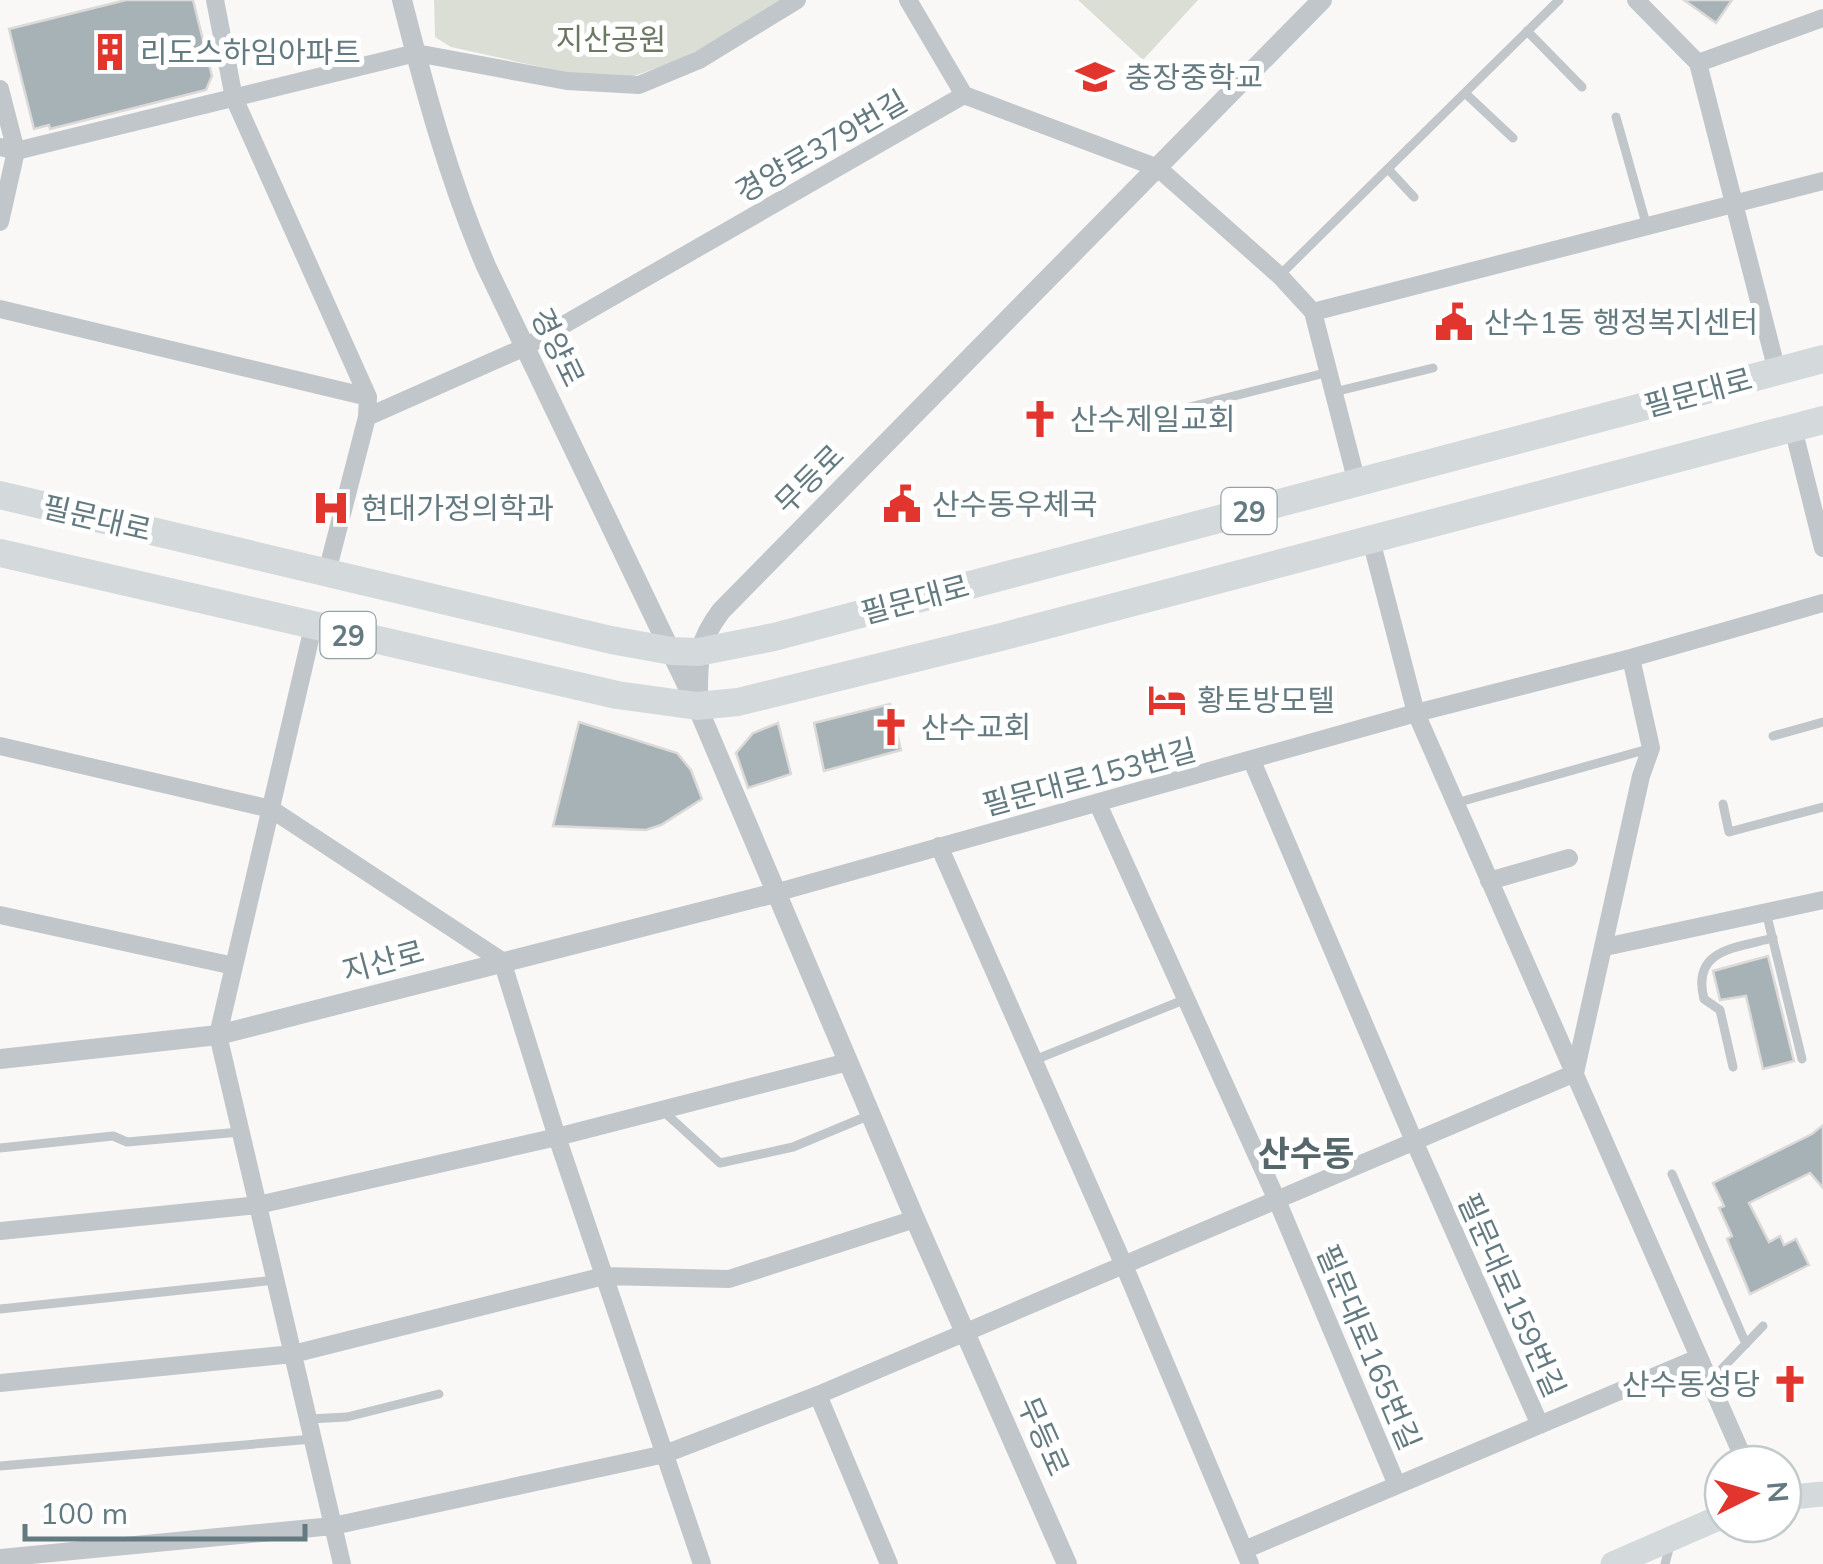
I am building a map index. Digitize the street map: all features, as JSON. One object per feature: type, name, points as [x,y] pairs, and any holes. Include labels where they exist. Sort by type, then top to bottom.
[{"type":"main road","name":"필문대로","points":[[0,495],[685,652],[774,637],[1823,359]]},
{"type":"main road","name":"필문대로","points":[[0,553],[617,695],[698,706],[777,693],[1823,420]]},
{"type":"main road","points":[[1613,1564],[1703,1525]]},
{"type":"street","points":[[215,0],[234,98],[368,397],[367,417],[326,572]]},
{"type":"street","name":"경양로","points":[[402,0],[460,206],[525,347],[685,652],[698,706]]},
{"type":"street","points":[[8,149],[416,53],[567,81],[639,85],[699,60],[797,0]]},
{"type":"street","points":[[908,0],[964,95],[1158,168],[1280,276],[1313,312],[1357,483]]},
{"type":"street","name":"무등로","points":[[685,652],[1322,0]]},
{"type":"street","points":[[1636,0],[1698,63],[1777,371]]},
{"type":"street","points":[[1698,63],[1823,18]]},
{"type":"street","points":[[0,89],[8,149],[0,222]]},
{"type":"street","name":"경양로379번길","points":[[367,417],[525,347],[964,95]]},
{"type":"street","points":[[1313,312],[1823,181]]},
{"type":"street","points":[[0,310],[368,397]]},
{"type":"street","points":[[1793,428],[1823,548]]},
{"type":"street","points":[[1371,540],[1416,713],[1737,1444]]},
{"type":"street","name":"필문대로153번길","points":[[776,892],[1823,604]]},
{"type":"street","points":[[313,627],[218,1036],[342,1564]]},
{"type":"street","points":[[1575,1074],[1650,748],[1631,658]]},
{"type":"street","name":"무등로","points":[[698,706],[870,1115],[1067,1564]]},
{"type":"street","points":[[0,746],[271,809],[502,961],[557,1138],[702,1564]]},
{"type":"street","name":"필문대로159번길","points":[[1252,761],[1540,1425],[1698,1358]]},
{"type":"street","name":"필문대로165번길","points":[[1098,804],[1276,1198],[1398,1485],[1540,1425]]},
{"type":"street","points":[[939,846],[1123,1263],[1247,1557],[1398,1485]]},
{"type":"street","points":[[1489,881],[1569,858]]},
{"type":"street","name":"지산로","points":[[0,1059],[218,1036],[776,892]]},
{"type":"street","points":[[1605,947],[1823,900]]},
{"type":"street","points":[[0,915],[234,966]]},
{"type":"street","points":[[0,1231],[258,1204],[557,1138],[848,1062]]},
{"type":"street","points":[[0,1558],[333,1526],[664,1454],[818,1395],[1575,1074]]},
{"type":"street","points":[[0,1383],[293,1354],[604,1276],[729,1279],[915,1219]]},
{"type":"street","points":[[818,1395],[890,1564]]},
{"type":"lane","points":[[1280,276],[1559,0]]},
{"type":"lane","points":[[1528,32],[1582,87]]},
{"type":"lane","points":[[1465,93],[1513,138]]},
{"type":"lane","points":[[1616,117],[1647,227]]},
{"type":"lane","points":[[1388,169],[1414,198]]},
{"type":"lane","points":[[1334,392],[1434,368]]},
{"type":"lane","points":[[1162,414],[1328,372]]},
{"type":"lane","points":[[1773,736],[1823,722]]},
{"type":"lane","points":[[1454,804],[1650,748]]},
{"type":"lane","points":[[1723,804],[1729,832],[1823,808]]},
{"type":"lane","points":[[1766,912],[1802,1059]]},
{"type":"lane","points":[[1733,1067],[1720,1010],[1704,999],[1699,980],[1717,953],[1773,938]]},
{"type":"lane","points":[[1032,1061],[1186,999]]},
{"type":"lane","points":[[663,1111],[720,1162],[793,1147],[870,1115]]},
{"type":"lane","points":[[0,1148],[113,1136],[127,1142],[241,1132]]},
{"type":"lane","points":[[1672,1174],[1746,1344]]},
{"type":"lane","points":[[0,1309],[276,1280]]},
{"type":"lane","points":[[1709,1382],[1764,1326]]},
{"type":"lane","points":[[308,1420],[347,1417],[439,1394]]},
{"type":"lane","points":[[0,1466],[312,1439]]},
{"type":"lane","points":[[1665,1564],[1672,1538]]},
{"type":"green space","name":"지산공원","points":[[434,0],[788,0],[682,59],[631,77],[595,79],[451,47],[435,37]]},
{"type":"green space","points":[[1078,0],[1198,0],[1143,60]]},
{"type":"building","name":"리도스하임아파트","points":[[126,0],[193,0],[212,76],[206,90],[50,129],[49,125],[34,129],[9,29]]},
{"type":"building","points":[[1684,0],[1732,0],[1716,23]]},
{"type":"building","points":[[890,704],[901,750],[824,771],[814,723]]},
{"type":"building","points":[[579,722],[677,753],[691,770],[702,799],[646,830],[553,826]]},
{"type":"building","points":[[778,723],[791,774],[748,788],[736,753],[753,733]]},
{"type":"building","points":[[1768,956],[1794,1061],[1763,1069],[1746,996],[1720,1000],[1713,971]]},
{"type":"building","points":[[1823,1125],[1823,1188],[1810,1173],[1749,1203],[1769,1242],[1780,1236],[1784,1245],[1796,1239],[1809,1265],[1750,1294],[1727,1239],[1732,1236],[1713,1183]]},
{"type":"place","name":"리도스하임아파트","points":[[110,52]]},
{"type":"place","name":"충장중학교","points":[[1095,77]]},
{"type":"place","name":"산수1동 행정복지센터","points":[[1454,322]]},
{"type":"place","name":"산수제일교회","points":[[1040,419]]},
{"type":"place","name":"산수동우체국","points":[[902,504]]},
{"type":"place","name":"현대가정의학과","points":[[331,508]]},
{"type":"place","name":"황토방모텔","points":[[1167,700]]},
{"type":"place","name":"산수교회","points":[[891,727]]},
{"type":"place","name":"산수동성당","points":[[1790,1384]]},
{"type":"district","name":"산수동","points":[[1306,1153]]}]
